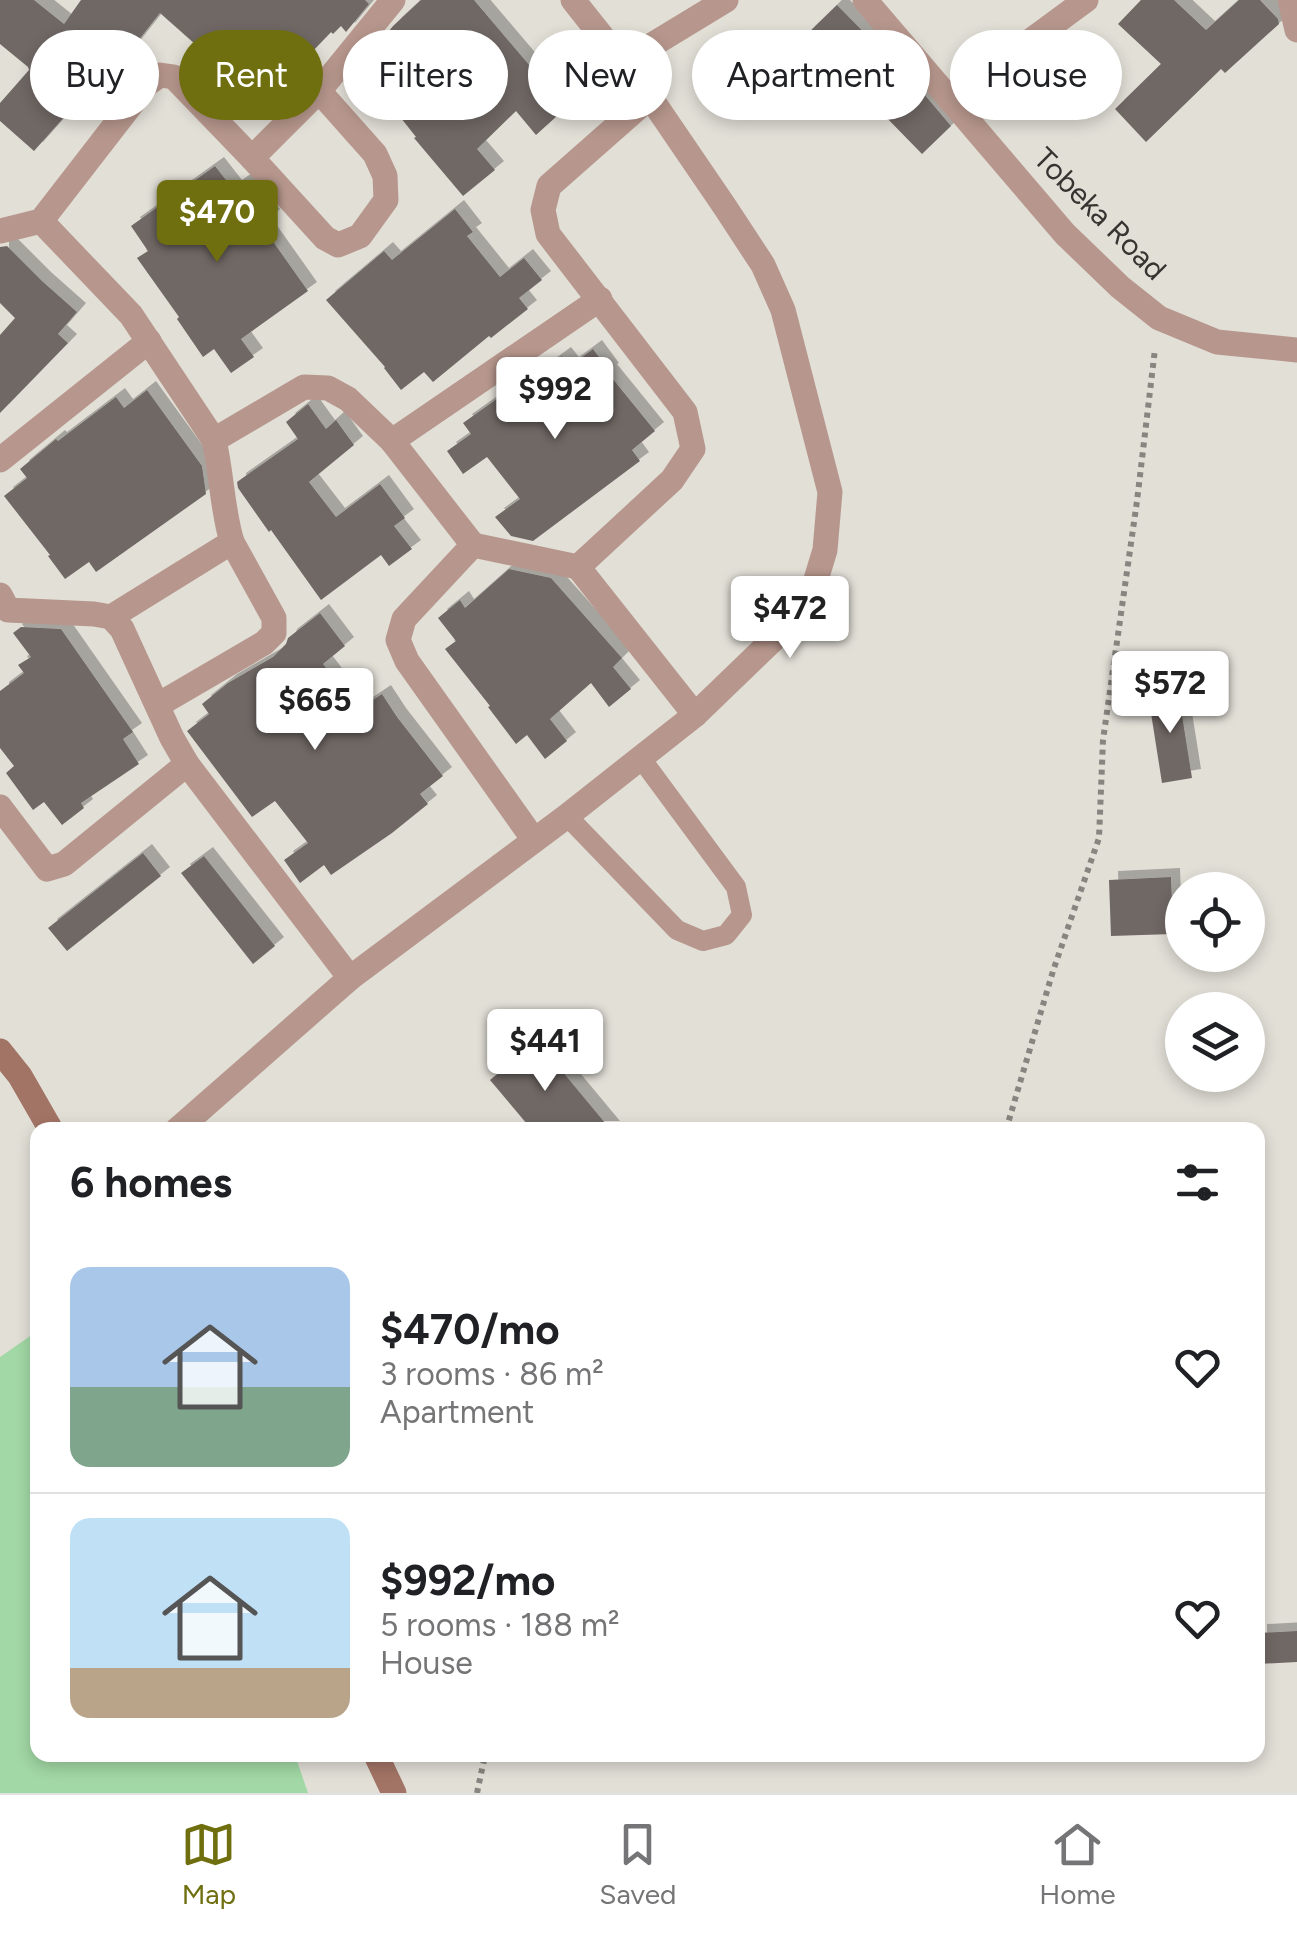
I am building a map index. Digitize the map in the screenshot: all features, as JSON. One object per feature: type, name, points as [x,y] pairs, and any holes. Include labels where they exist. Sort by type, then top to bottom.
[{"type":"street","points":[[323,86],[393,0]]},
{"type":"street","points":[[573,0],[598,30]]},
{"type":"street","points":[[672,33],[726,0]]},
{"type":"street","name":"Tobeka Road","points":[[866,0],[950,100]]},
{"type":"street","points":[[1045,30],[1086,0]]},
{"type":"street","points":[[1290,0],[1297,30]]},
{"type":"street","points":[[0,231],[41,221],[148,84],[160,75],[174,77],[325,238],[338,244],[360,236],[386,200],[385,176],[374,154],[323,96]]},
{"type":"street","points":[[252,158],[290,120]]},
{"type":"street","points":[[578,568],[672,480],[693,449],[684,412],[548,234],[543,210],[549,186],[624,120]]},
{"type":"street","points":[[186,1122],[350,978],[567,816],[694,714],[808,606],[825,550],[830,492],[783,310],[762,265],[665,120]]},
{"type":"street","name":"Tobeka Road","points":[[967,120],[1065,234],[1159,318],[1217,342],[1297,350]]},
{"type":"street","points":[[41,221],[131,315],[214,440],[223,512],[232,542],[274,618],[274,633],[264,643],[158,705]]},
{"type":"street","points":[[392,441],[600,300]]},
{"type":"street","points":[[0,460],[149,341]]},
{"type":"street","points":[[214,440],[304,387],[328,388],[348,399],[392,441],[473,545],[578,568],[694,714]]},
{"type":"street","points":[[111,617],[232,542]]},
{"type":"street","points":[[473,545],[404,619],[398,640],[407,661],[534,840]]},
{"type":"street","points":[[3,608],[111,617],[122,629],[187,764],[350,978]]},
{"type":"street","points":[[0,807],[47,869],[64,864],[187,764]]},
{"type":"street","points":[[0,1051],[20,1076],[46,1122]]},
{"type":"street","points":[[379,1762],[394,1793]]},
{"type":"lane","points":[[567,816],[677,930],[703,941],[726,935],[742,915],[736,886],[640,756]]},
{"type":"path","points":[[1008,1122],[1053,971],[1099,838],[1103,740],[1159,318]]},
{"type":"path","points":[[477,1793],[484,1762]]},
{"type":"green space","points":[[30,1336],[30,1762],[297,1762],[308,1793],[0,1793],[0,1357]]},
{"type":"building","points":[[0,0],[34,0],[64,24],[81,0],[365,0],[369,4],[348,30],[341,26],[323,40],[323,30],[179,30],[160,13],[147,30],[30,30],[30,120],[62,120],[34,151],[0,121],[0,103],[29,70],[0,44]]},
{"type":"building","points":[[421,0],[474,0],[499,30],[390,30]]},
{"type":"building","points":[[1141,0],[1174,0],[1206,30],[1239,0],[1260,0],[1279,24],[1225,73],[1221,69],[1146,142],[1122,116],[1122,102],[1161,64],[1118,24]]},
{"type":"building","points":[[837,5],[862,30],[811,30]]},
{"type":"building","points":[[508,40],[528,64],[528,120],[553,120],[536,135],[516,111],[508,119]]},
{"type":"building","points":[[930,101],[951,126],[922,154],[889,120],[930,120]]},
{"type":"building","points":[[403,120],[507,120],[477,149],[495,170],[463,196]]},
{"type":"building","points":[[215,166],[233,189],[243,182],[271,218],[262,226],[308,291],[241,339],[254,357],[231,373],[214,349],[203,357],[177,319],[137,258],[148,251],[131,226]]},
{"type":"building","points":[[455,209],[473,232],[467,236],[500,277],[524,258],[542,280],[519,298],[528,309],[491,338],[433,382],[424,372],[401,390],[326,300],[384,251],[392,260]]},
{"type":"building","points":[[7,246],[77,312],[58,334],[68,343],[0,413],[0,335],[15,318],[0,303],[0,247]]},
{"type":"building","points":[[593,349],[655,431],[632,450],[640,461],[533,541],[511,536],[495,517],[520,499],[487,457],[463,474],[447,451],[471,434],[463,423],[501,396],[503,399],[562,356],[570,366]]},
{"type":"building","points":[[147,390],[202,466],[206,494],[96,572],[89,562],[65,579],[4,496],[27,478],[20,469],[56,439],[116,397],[124,408]]},
{"type":"building","points":[[308,404],[326,429],[336,420],[354,445],[309,482],[336,517],[380,484],[405,518],[394,526],[412,549],[389,566],[381,555],[321,600],[237,482],[298,439],[286,422]]},
{"type":"building","points":[[509,569],[551,578],[622,658],[613,667],[631,689],[609,707],[591,683],[550,719],[567,741],[545,759],[527,735],[516,744],[445,649],[456,641],[438,618],[460,600],[465,608]]},
{"type":"building","points":[[320,613],[345,646],[323,664],[358,710],[382,694],[443,776],[420,794],[428,804],[392,833],[331,875],[324,865],[300,883],[284,860],[308,843],[275,801],[252,817],[187,731],[209,714],[202,704],[228,683],[273,657],[288,638]]},
{"type":"building","points":[[21,627],[61,629],[133,732],[123,739],[139,764],[81,803],[84,808],[62,825],[44,802],[33,810],[6,773],[14,766],[0,748],[0,691],[24,673],[18,665],[31,657],[13,633]]},
{"type":"building","points":[[1178,690],[1192,778],[1162,783],[1148,694]]},
{"type":"building","points":[[143,853],[161,876],[67,951],[48,928]]},
{"type":"building","points":[[204,856],[275,946],[253,964],[181,873]]},
{"type":"building","points":[[1165,877],[1165,934],[1111,936],[1109,880]]},
{"type":"building","points":[[537,1041],[604,1122],[525,1122],[490,1080]]},
{"type":"building","points":[[1297,1631],[1297,1662],[1265,1664],[1265,1633]]}]
